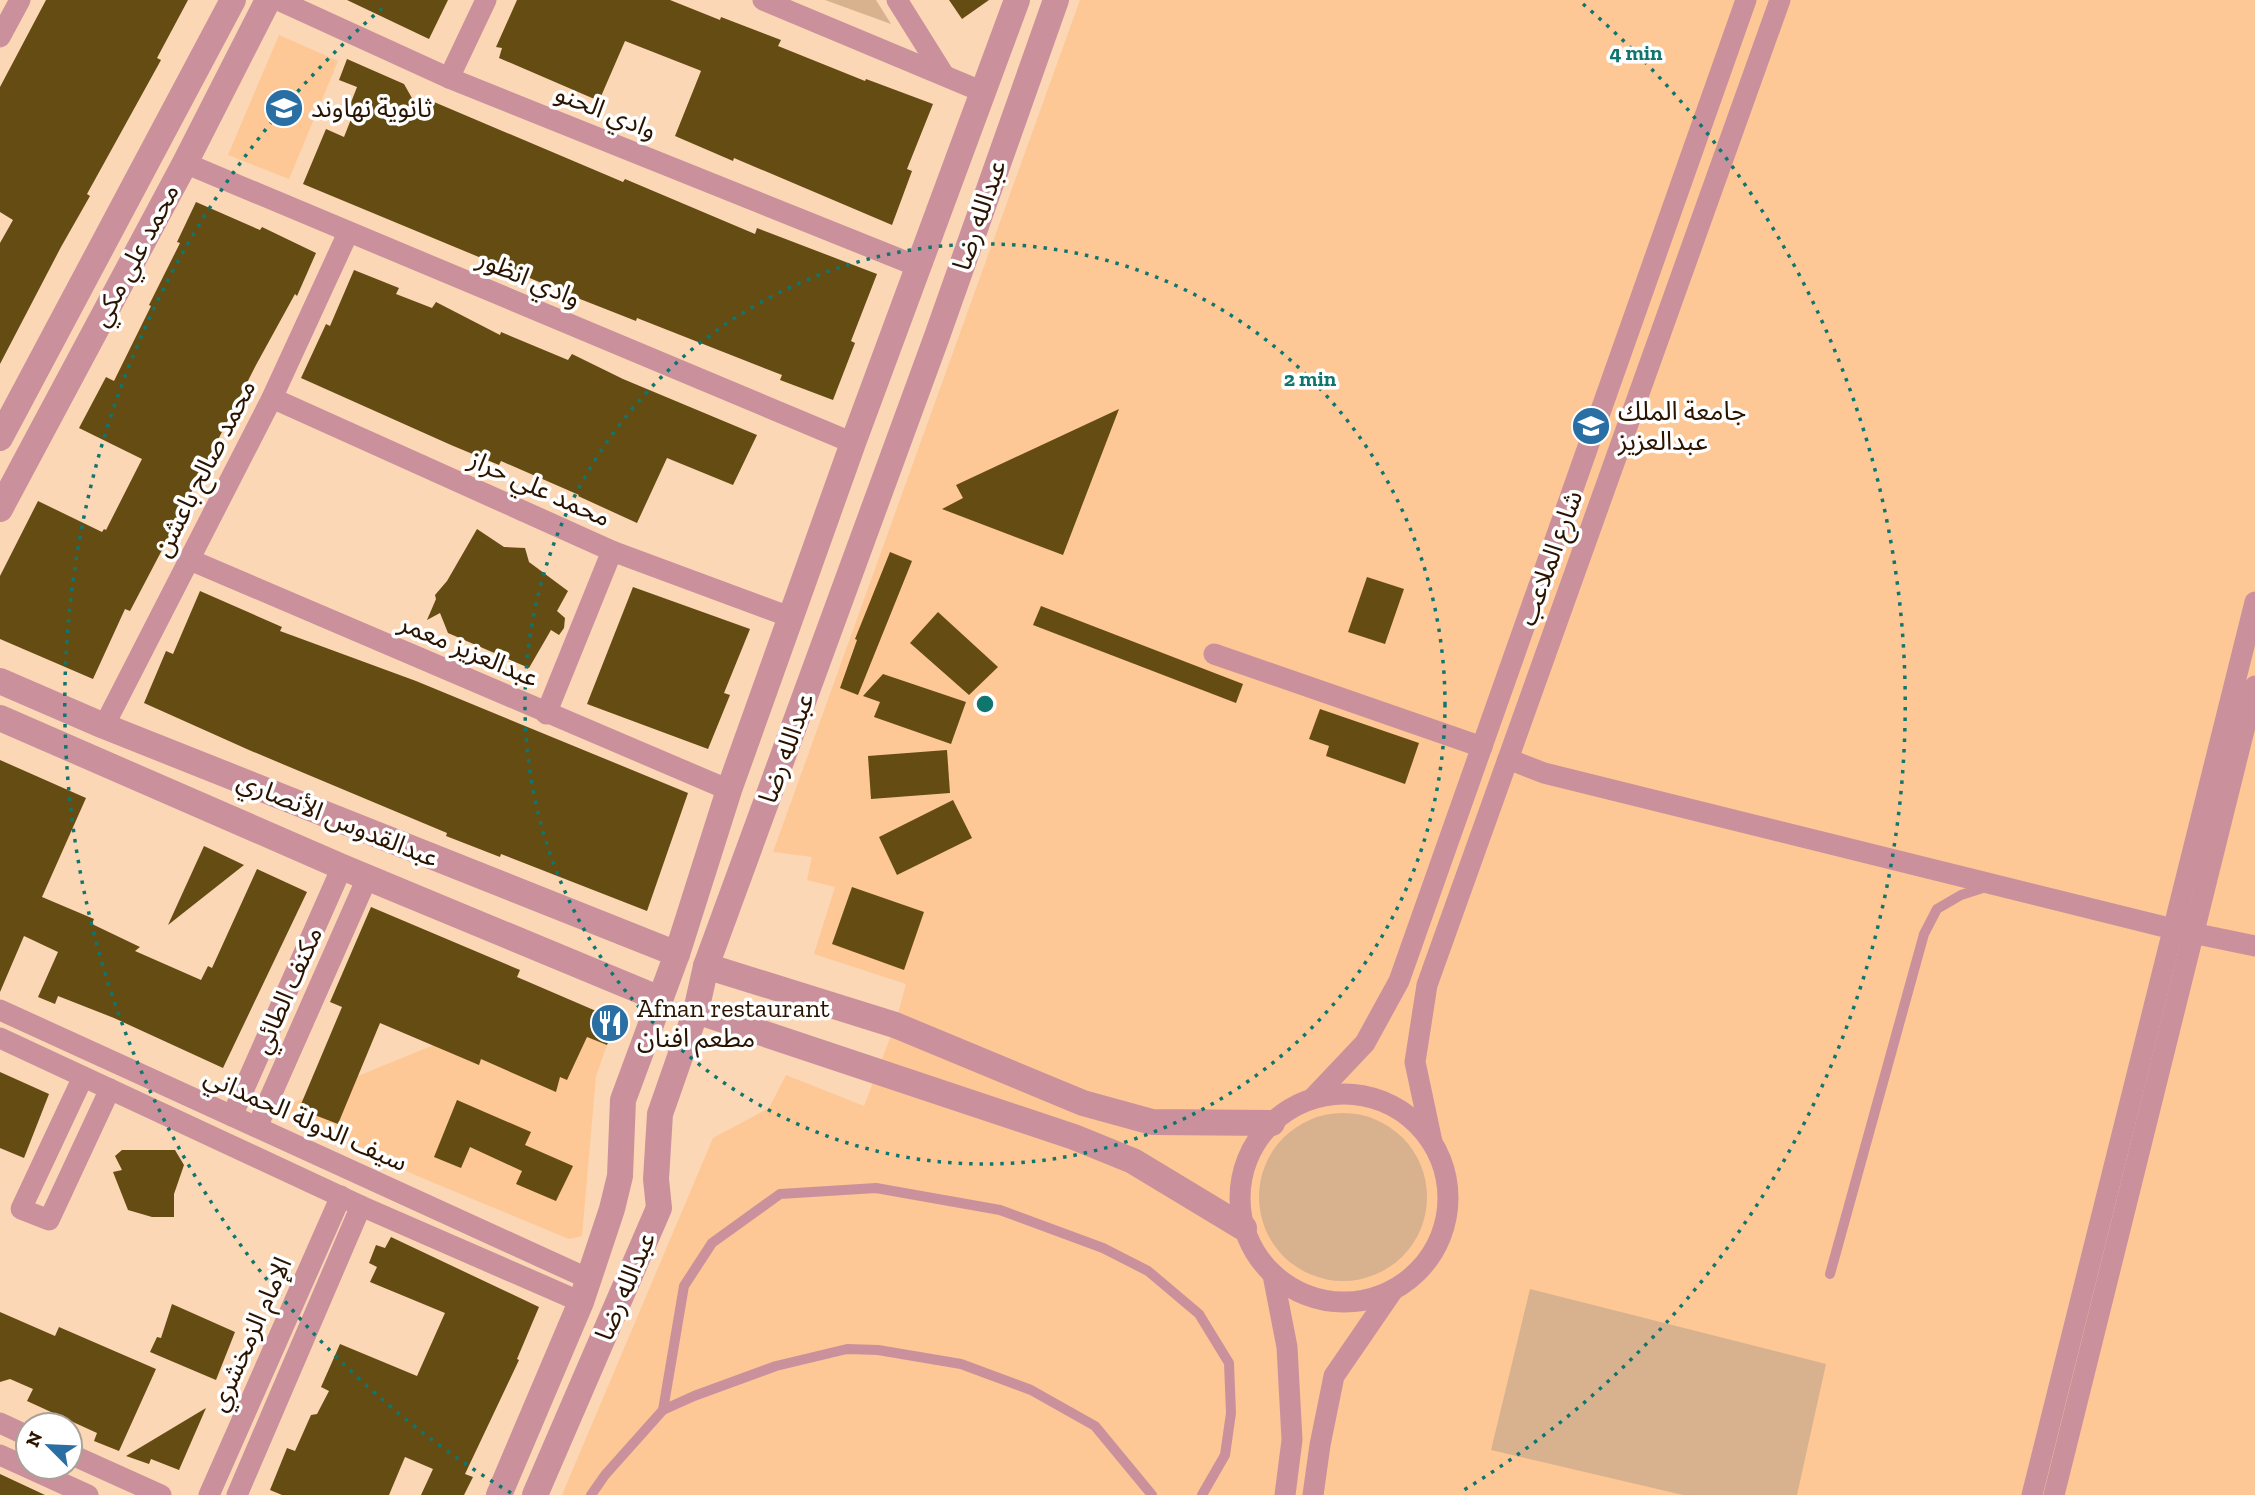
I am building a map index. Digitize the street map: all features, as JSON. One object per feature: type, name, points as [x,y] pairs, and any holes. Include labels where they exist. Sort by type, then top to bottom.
[{"type":"street","points":[[0,37],[20,0]]},
{"type":"street","name":"محمد علي مكي","points":[[0,438],[233,0]]},
{"type":"street","name":"محمد علي مكي","points":[[0,509],[185,163],[268,0]]},
{"type":"street","name":"وادي الحنو","points":[[278,0],[449,78],[917,265]]},
{"type":"street","points":[[449,78],[486,0]]},
{"type":"street","points":[[762,0],[983,92]]},
{"type":"street","points":[[897,0],[944,75]]},
{"type":"street","name":"عبدالله رضا","points":[[499,1495],[585,1291],[620,1176],[623,1100],[677,954],[729,790],[790,617],[917,265],[1017,0]]},
{"type":"street","name":"عبدالله رضا","points":[[534,1495],[659,1208],[656,1179],[660,1114],[696,1011],[706,966],[931,352],[1056,0]]},
{"type":"street","name":"شارع الملاعب","points":[[1313,1098],[1365,1043],[1399,981],[1746,0]]},
{"type":"street","name":"شارع الملاعب","points":[[1432,1142],[1415,1062],[1427,985],[1780,0]]},
{"type":"street","points":[[220,25],[248,40]]},
{"type":"street","name":"وادي انظور","points":[[185,163],[853,443]]},
{"type":"street","name":"محمد صالح باعشن","points":[[104,726],[272,398],[348,233]]},
{"type":"street","name":"محمد علي حراز","points":[[272,398],[612,551],[790,617]]},
{"type":"street","points":[[546,714],[612,551]]},
{"type":"street","name":"عبدالعزيز معمر","points":[[188,559],[729,790]]},
{"type":"street","points":[[2054,1495],[2255,603]]},
{"type":"street","points":[[1214,654],[1482,747]]},
{"type":"street","name":"عبدالقدوس الأنصاري","points":[[0,681],[104,726],[677,954]]},
{"type":"street","points":[[2032,1495],[2183,931],[2255,686]]},
{"type":"street","name":"عبدالقدوس الأنصاري","points":[[0,718],[342,867],[660,999]]},
{"type":"street","points":[[1508,759],[1544,773],[2183,931],[2255,946]]},
{"type":"street","name":"مكنف الطائي","points":[[232,1116],[342,867]]},
{"type":"street","name":"مكنف الطائي","points":[[257,1126],[368,876]]},
{"type":"street","points":[[706,966],[895,1025],[1083,1103],[1153,1122],[1272,1123]]},
{"type":"street","name":"سيف الدولة الحمداني","points":[[0,1010],[257,1126],[585,1291]]},
{"type":"street","points":[[696,1011],[1074,1137],[1133,1161],[1244,1228]]},
{"type":"street","name":"سيف الدولة الحمداني","points":[[0,1038],[361,1206],[585,1291]]},
{"type":"street","points":[[83,1077],[21,1209],[48,1220],[110,1089]]},
{"type":"street","points":[[1313,1495],[1334,1376],[1393,1290],[1420,1269],[1439,1241],[1448,1208],[1445,1173],[1432,1142],[1410,1117],[1380,1100],[1347,1094],[1313,1098],[1291,1108],[1272,1123],[1254,1145],[1244,1172],[1240,1200],[1244,1228],[1256,1253],[1273,1275],[1300,1293],[1331,1302],[1362,1301],[1393,1290]]},
{"type":"street","name":"الإمام الزمخشري","points":[[209,1495],[341,1196]]},
{"type":"street","name":"الإمام الزمخشري","points":[[237,1495],[361,1206]]},
{"type":"street","points":[[1273,1275],[1287,1347],[1291,1413],[1292,1440],[1285,1495]]},
{"type":"street","points":[[0,1455],[88,1495]]},
{"type":"street","points":[[84,1460],[161,1495]]},
{"type":"lane","points":[[1830,1274],[1924,934],[1937,909],[1961,895],[1995,885]]},
{"type":"lane","points":[[663,1410],[684,1286],[712,1243],[780,1195],[876,1188],[1000,1210],[1103,1248],[1149,1271],[1199,1314],[1229,1363],[1231,1413],[1224,1455],[1202,1495]]},
{"type":"lane","points":[[592,1495],[605,1475],[663,1410],[776,1366],[848,1349],[878,1350],[961,1364],[1031,1390],[1095,1426],[1152,1495]]},
{"type":"shaded area","points":[[825,0],[876,0],[891,24]]},
{"type":"shaded area","name":"جامعة الملك عبدالعزيز","points":[[1080,0],[2255,0],[2255,1495],[562,1495],[713,1138],[769,1108],[786,1075],[864,1106],[895,1025],[906,984],[814,954],[835,887],[807,880],[812,857],[773,852]]},
{"type":"shaded area","name":"ثانوية نهاوند","points":[[279,35],[338,61],[289,179],[228,155]]},
{"type":"shaded area","points":[[522,1009],[607,1045],[596,1076],[582,1236],[569,1239],[422,1178],[287,1117],[282,1107]]},
{"type":"shaded area","points":[[1343,1113],[1375,1119],[1403,1137],[1421,1165],[1427,1197],[1421,1229],[1403,1257],[1375,1275],[1343,1281],[1311,1275],[1283,1257],[1265,1229],[1259,1197],[1265,1165],[1283,1137],[1311,1119]]},
{"type":"shaded area","points":[[1530,1289],[1826,1364],[1797,1495],[1683,1495],[1491,1450]]},
{"type":"building","points":[[46,0],[188,0],[157,58],[161,60],[87,194],[90,196],[0,364],[0,243],[13,220],[0,212],[0,87]]},
{"type":"building","points":[[347,0],[448,0],[429,39]]},
{"type":"building","points":[[517,0],[670,0],[781,40],[778,46],[865,81],[866,79],[933,104],[907,169],[912,171],[892,225],[675,136],[701,71],[699,70],[625,41],[599,101],[499,58],[502,48],[496,47]]},
{"type":"building","points":[[949,0],[989,0],[962,19]]},
{"type":"building","points":[[347,59],[404,84],[421,114],[427,99],[623,182],[625,179],[755,234],[757,228],[877,274],[851,341],[855,343],[833,400],[780,380],[782,375],[637,318],[636,321],[580,299],[303,184],[326,129],[344,137],[355,109],[350,105],[357,87],[339,80]]},
{"type":"building","points":[[196,202],[260,230],[262,227],[316,253],[297,296],[295,294],[256,365],[130,611],[125,609],[93,679],[0,639],[0,576],[38,501],[102,532],[106,530],[142,459],[79,428],[106,377],[114,381],[180,243],[177,242]]},
{"type":"building","points":[[354,270],[399,288],[396,294],[432,308],[436,302],[500,335],[501,332],[568,360],[572,354],[623,379],[757,435],[733,485],[667,458],[637,523],[501,461],[499,465],[301,378],[326,324],[330,326]]},
{"type":"building","points":[[1119,409],[1063,555],[942,509],[963,498],[956,485]]},
{"type":"building","points":[[477,529],[504,547],[525,548],[529,562],[568,591],[557,611],[565,618],[564,628],[559,635],[551,630],[529,668],[448,633],[440,613],[427,620],[436,599],[435,595],[447,581]]},
{"type":"building","points":[[890,552],[912,561],[858,695],[840,688],[857,640],[855,639]]},
{"type":"building","points":[[1367,577],[1404,589],[1385,644],[1348,632]]},
{"type":"building","points":[[633,587],[750,629],[724,693],[730,695],[708,749],[587,704]]},
{"type":"building","points":[[200,591],[282,627],[280,631],[416,681],[688,793],[647,911],[501,854],[500,857],[446,836],[447,833],[144,703],[166,651],[173,654]]},
{"type":"building","points":[[1041,606],[1243,684],[1236,703],[1033,625]]},
{"type":"building","points":[[938,612],[998,667],[969,695],[910,643]]},
{"type":"building","points":[[883,674],[966,702],[951,744],[874,717],[880,702],[863,696]]},
{"type":"building","points":[[1320,709],[1419,743],[1405,784],[1326,756],[1329,746],[1309,739]]},
{"type":"building","points":[[947,750],[950,793],[871,799],[868,756]]},
{"type":"building","points":[[0,760],[86,798],[42,897],[94,919],[92,924],[140,947],[135,951],[201,980],[208,966],[212,968],[257,869],[307,892],[223,1068],[114,1018],[58,996],[55,1004],[38,997],[58,952],[24,936],[0,992]]},
{"type":"building","points":[[953,800],[972,838],[897,875],[879,837]]},
{"type":"building","points":[[204,846],[244,865],[168,925]]},
{"type":"building","points":[[852,887],[924,912],[904,970],[832,944]]},
{"type":"building","points":[[371,907],[520,970],[517,977],[617,1020],[607,1045],[587,1037],[567,1080],[560,1077],[556,1092],[481,1059],[479,1065],[380,1023],[338,1124],[299,1109],[342,1007],[330,1002]]},
{"type":"building","points":[[0,1072],[49,1094],[24,1158],[0,1148]]},
{"type":"building","points":[[457,1100],[531,1132],[525,1145],[573,1166],[556,1201],[516,1184],[522,1171],[470,1147],[461,1168],[434,1157]]},
{"type":"building","points":[[122,1150],[175,1150],[184,1165],[174,1194],[174,1217],[152,1217],[128,1210],[113,1172],[122,1170],[115,1156]]},
{"type":"building","points":[[391,1237],[539,1307],[517,1359],[519,1360],[465,1474],[473,1477],[464,1495],[421,1495],[433,1469],[405,1457],[389,1495],[282,1495],[270,1490],[287,1448],[295,1451],[311,1415],[317,1414],[329,1391],[321,1387],[340,1344],[417,1376],[445,1313],[370,1282],[377,1267],[369,1263],[376,1245],[385,1248]]},
{"type":"building","points":[[172,1304],[235,1332],[216,1380],[150,1352],[157,1337],[161,1338]]},
{"type":"building","points":[[0,1312],[55,1336],[59,1327],[156,1369],[119,1451],[94,1441],[97,1433],[84,1427],[84,1411],[49,1411],[27,1401],[33,1389],[10,1379],[0,1382]]},
{"type":"building","points":[[206,1408],[179,1470],[151,1459],[149,1464],[126,1456]]},
{"type":"building","points":[[0,1474],[45,1495],[0,1495]]},
{"type":"place","name":"ثانوية نهاوند","points":[[284,108]]},
{"type":"place","name":"جامعة الملك عبدالعزيز","points":[[1591,426]]},
{"type":"place","name":"Afnan restaurant مطعم افنان","points":[[610,1023]]}]
